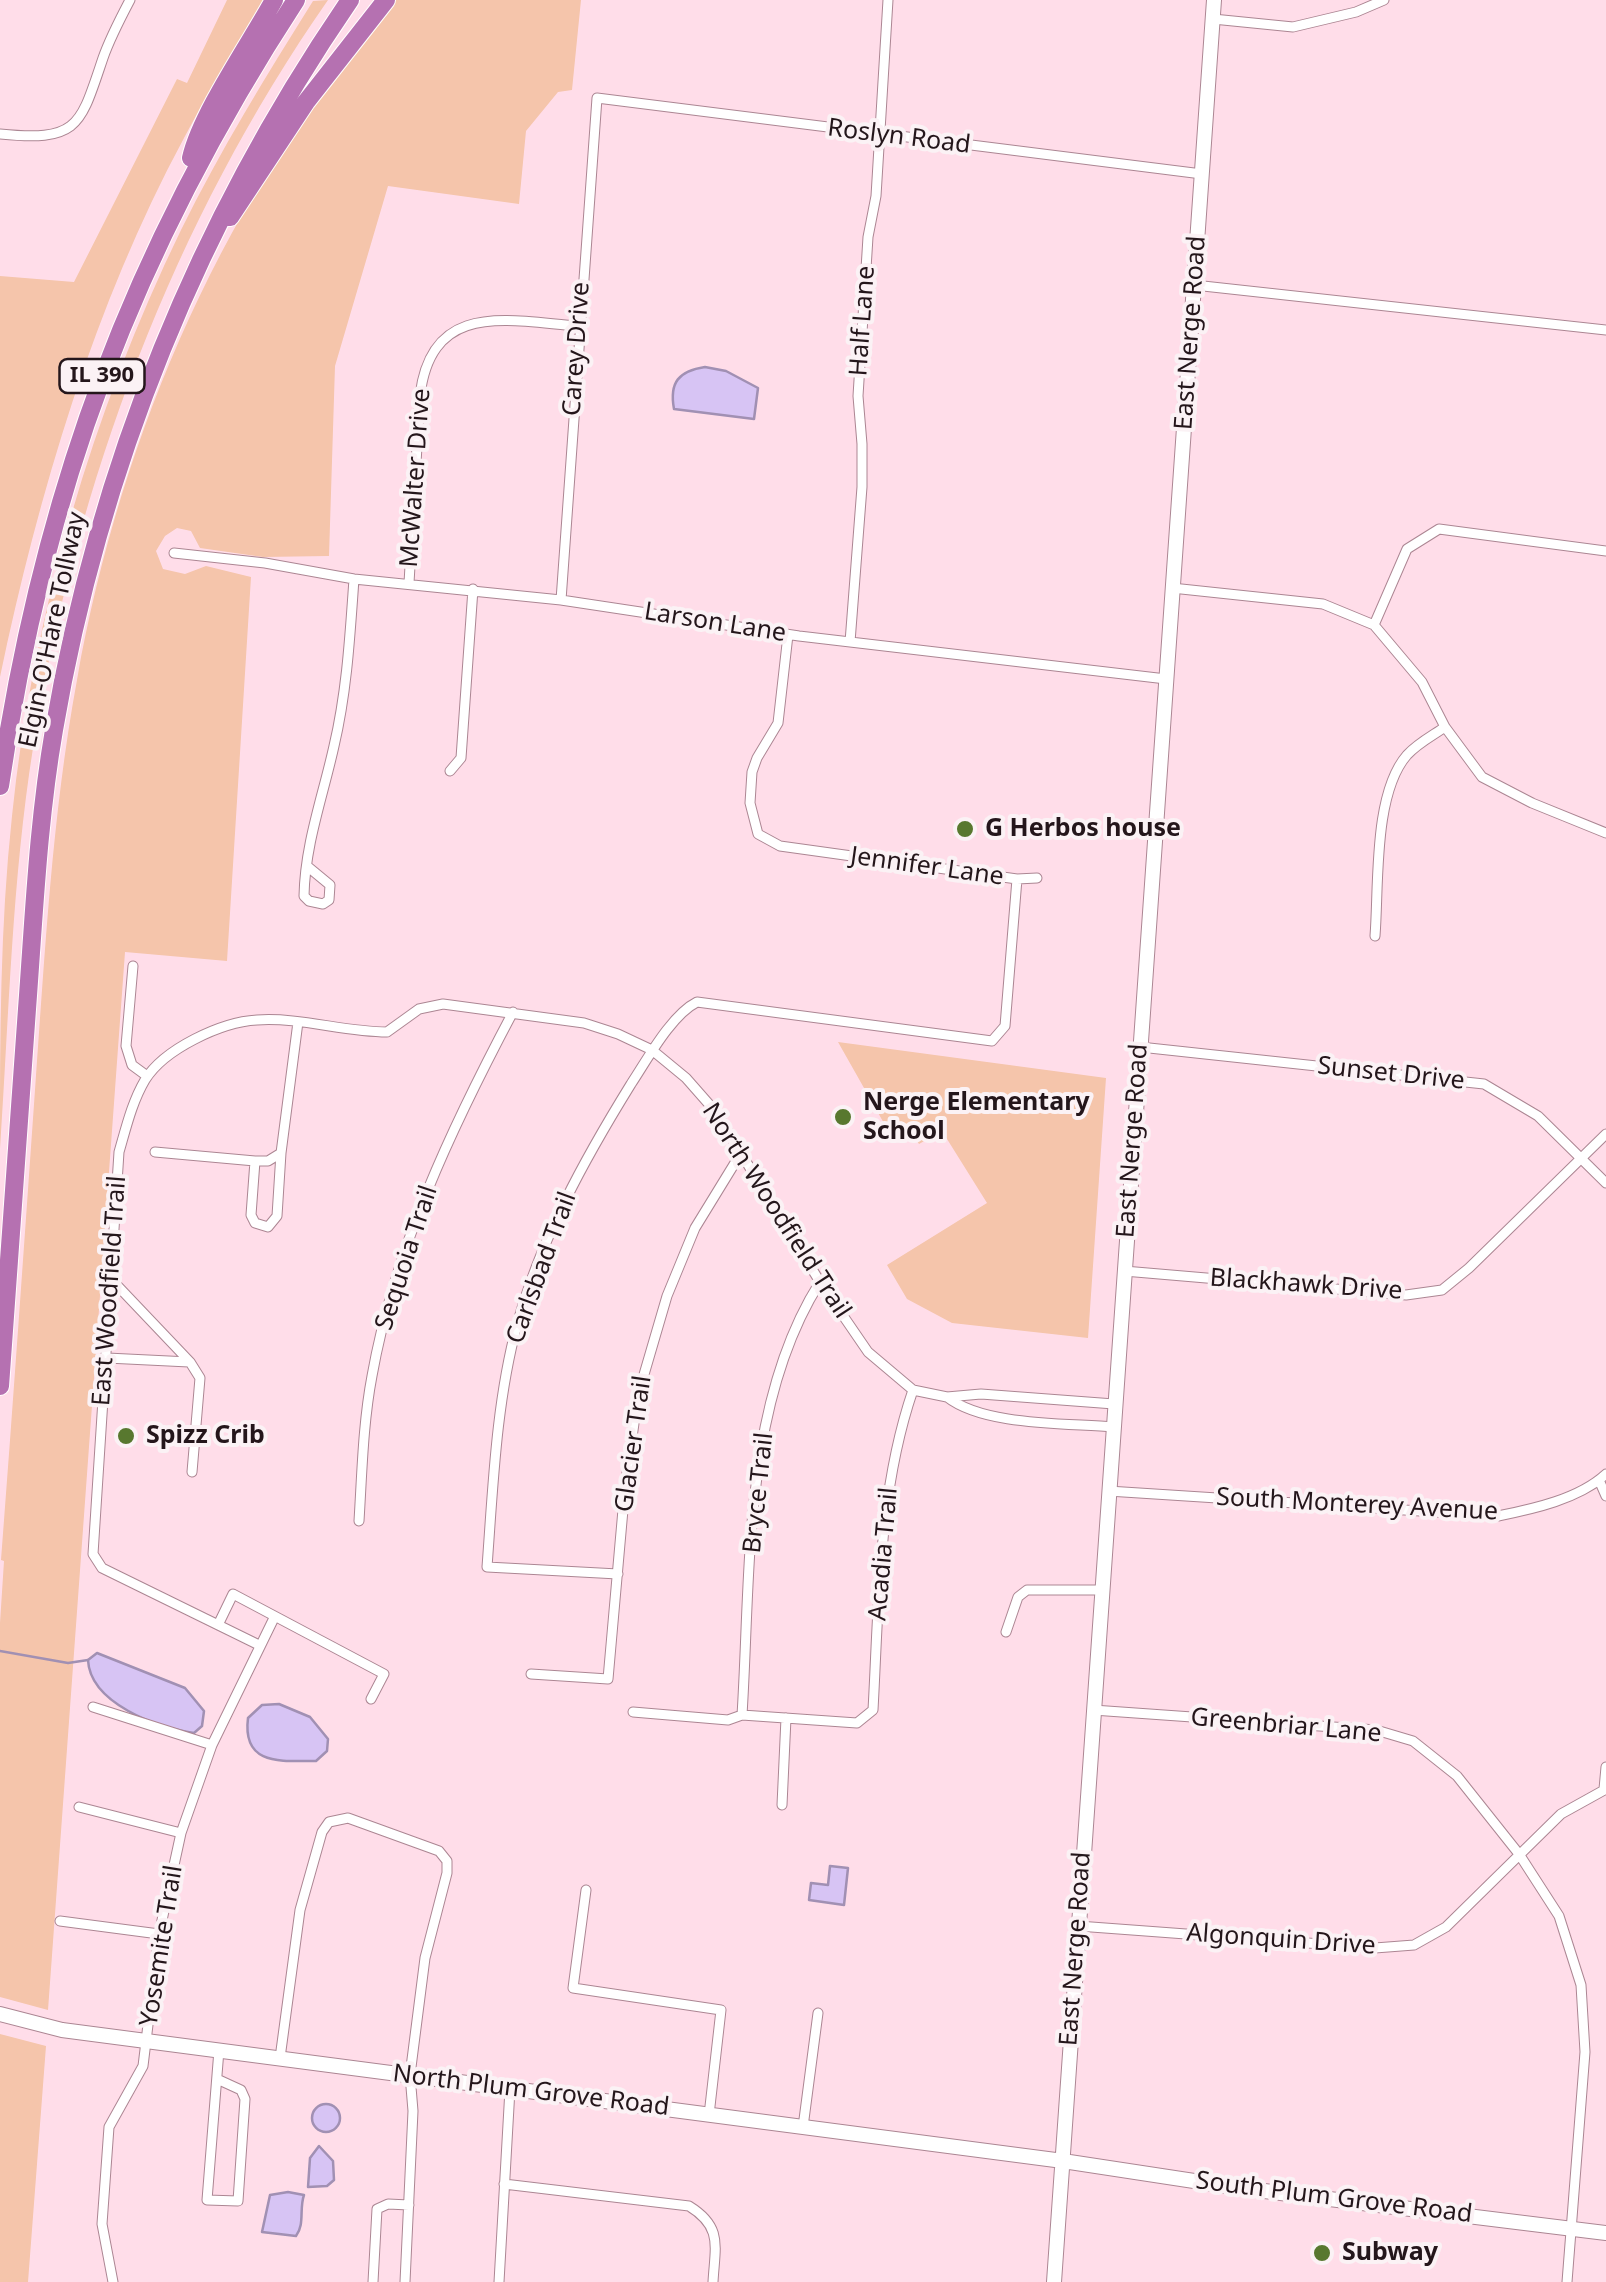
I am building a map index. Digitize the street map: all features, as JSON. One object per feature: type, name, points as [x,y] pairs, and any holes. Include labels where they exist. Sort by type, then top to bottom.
[{"type":"highway","points":[[185,184],[194,144],[274,0]]},
{"type":"highway","name":"Elgin-O'Hare Tollway","points":[[0,786],[25,637],[43,562],[76,449],[118,333],[185,184],[256,60],[296,0]]},
{"type":"highway","name":"Elgin-O'Hare Tollway","points":[[0,1386],[40,842],[65,670],[94,547],[132,424],[207,245],[266,132],[350,0]]},
{"type":"highway","points":[[207,245],[240,206],[327,73],[386,0]]},
{"type":"main road","name":"East Nerge Road","points":[[1054,2282],[1214,0]]},
{"type":"main road","name":"North Plum Grove Road","points":[[0,2014],[62,2030],[1063,2161]]},
{"type":"main road","name":"South Plum Grove Road","points":[[1063,2161],[1242,2189],[1606,2232]]},
{"type":"street","points":[[0,134],[48,136],[74,123],[88,105],[104,54],[130,0]]},
{"type":"street","name":"Half Lane","points":[[850,642],[862,487],[858,396],[868,236],[881,135],[888,0]]},
{"type":"street","points":[[1213,20],[1293,27],[1356,12],[1384,0]]},
{"type":"street","name":"Roslyn Road","points":[[597,98],[1202,174]]},
{"type":"street","name":"Carey Drive","points":[[561,600],[597,98]]},
{"type":"street","points":[[1194,285],[1606,330]]},
{"type":"street","name":"McWalter Drive","points":[[409,583],[420,395],[424,370],[434,350],[451,333],[480,320],[579,326]]},
{"type":"street","points":[[1374,625],[1408,549],[1439,530],[1606,550]]},
{"type":"street","name":"Larson Lane","points":[[174,553],[354,578],[561,600],[788,635],[1166,679]]},
{"type":"street","points":[[307,866],[317,804],[346,692],[354,578]]},
{"type":"street","points":[[1172,588],[1323,604],[1374,625],[1422,682],[1445,727],[1482,776],[1532,803],[1606,833]]},
{"type":"street","points":[[450,770],[461,758],[474,590]]},
{"type":"street","name":"Jennifer Lane","points":[[652,1050],[687,1007],[697,1002],[992,1041],[1005,1026],[1017,879],[780,846],[758,834],[750,802],[752,772],[756,758],[778,723],[788,635]]},
{"type":"street","points":[[1375,936],[1386,801],[1409,753],[1445,727]]},
{"type":"street","points":[[1017,879],[1037,878]]},
{"type":"street","points":[[133,966],[126,1046],[132,1065],[147,1076]]},
{"type":"street","name":"North Woodfield Trail","points":[[147,1076],[182,1045],[227,1026],[257,1020],[387,1032],[414,1012],[436,1004],[584,1023],[618,1034],[652,1050],[703,1095],[868,1352],[913,1390]]},
{"type":"street","name":"Sequoia Trail","points":[[359,1521],[372,1375],[406,1246],[467,1097],[513,1012]]},
{"type":"street","points":[[256,1161],[252,1215],[254,1223],[268,1227],[277,1216],[280,1152],[298,1022]]},
{"type":"street","name":"Sunset Drive","points":[[1140,1047],[1484,1084],[1538,1116],[1606,1184]]},
{"type":"street","name":"Carlsbad Trail","points":[[618,1574],[487,1567],[496,1440],[517,1325],[559,1210],[584,1160],[652,1050]]},
{"type":"street","name":"East Woodfield Trail","points":[[147,1076],[132,1107],[119,1152],[93,1554],[102,1568],[218,1625]]},
{"type":"street","name":"Blackhawk Drive","points":[[1124,1271],[1406,1295],[1442,1290],[1606,1134]]},
{"type":"street","points":[[155,1152],[268,1161],[280,1152]]},
{"type":"street","name":"Glacier Trail","points":[[531,1674],[608,1679],[632,1423],[654,1335],[696,1228],[741,1153]]},
{"type":"street","points":[[112,1280],[190,1362],[200,1378],[192,1472]]},
{"type":"street","name":"Bryce Trail","points":[[742,1714],[761,1449],[773,1392],[789,1344],[820,1282]]},
{"type":"street","points":[[106,1358],[190,1362]]},
{"type":"street","points":[[913,1390],[947,1396],[982,1394],[1114,1404]]},
{"type":"street","name":"Acadia Trail","points":[[786,1718],[857,1723],[872,1710],[888,1487],[899,1430],[913,1390]]},
{"type":"street","points":[[947,1396],[956,1404],[1010,1418],[1113,1426]]},
{"type":"street","points":[[1602,1477],[1606,1496]]},
{"type":"street","name":"South Monterey Avenue","points":[[1108,1491],[1498,1516],[1550,1502],[1602,1477]]},
{"type":"street","points":[[1006,1632],[1018,1597],[1027,1590],[1101,1590]]},
{"type":"street","points":[[259,1645],[218,1625],[233,1594],[384,1674],[371,1699]]},
{"type":"street","name":"Yosemite Trail","points":[[112,2282],[102,2224],[104,2164],[110,2126],[143,2066],[159,1934],[181,1833],[212,1745],[274,1618]]},
{"type":"street","points":[[93,1707],[212,1745]]},
{"type":"street","name":"Greenbriar Lane","points":[[1093,1710],[1376,1730],[1413,1741],[1458,1776],[1519,1854],[1559,1916],[1581,1985],[1585,2052],[1567,2282]]},
{"type":"street","points":[[634,1712],[728,1720],[742,1714],[786,1718],[782,1805]]},
{"type":"street","points":[[1605,1789],[1606,1767]]},
{"type":"street","name":"Algonquin Drive","points":[[1077,1926],[1375,1948],[1414,1945],[1446,1927],[1561,1814],[1605,1789]]},
{"type":"street","points":[[80,1807],[181,1833]]},
{"type":"street","points":[[280,2058],[300,1910],[322,1832],[330,1822],[348,1818],[439,1851],[447,1862],[448,1872],[424,1958],[410,2075],[414,2112],[405,2282]]},
{"type":"street","points":[[586,1890],[573,1988],[721,2010],[709,2114]]},
{"type":"street","points":[[60,1921],[159,1934]]},
{"type":"street","points":[[803,2127],[818,2013]]},
{"type":"street","points":[[217,2079],[241,2090],[245,2099],[238,2201],[208,2200],[217,2079],[220,2050]]},
{"type":"street","points":[[499,2282],[510,2088]]},
{"type":"street","points":[[504,2184],[688,2206],[708,2218],[716,2238],[713,2282]]},
{"type":"street","points":[[373,2282],[377,2208],[409,2204]]},
{"type":"shaded area","points":[[227,0],[264,0],[194,120],[152,202],[97,333],[52,469],[0,677],[0,276],[74,282],[177,79],[187,83]]},
{"type":"shaded area","points":[[328,0],[223,173],[178,264],[138,358],[75,550],[52,649],[26,798],[0,1149],[3,941],[12,816],[35,665],[71,516],[120,370],[181,230],[313,1]]},
{"type":"shaded area","points":[[396,0],[581,0],[572,90],[558,92],[526,131],[519,204],[388,186],[335,366],[329,556],[263,557],[200,548],[191,531],[177,528],[165,536],[156,551],[163,569],[185,574],[206,566],[251,577],[227,961],[125,952],[48,2010],[0,1997],[0,1623],[4,1561],[1,1560],[50,884],[77,680],[96,588],[122,496],[190,317],[232,232],[281,150],[336,73]]},
{"type":"shaded area","points":[[705,367],[726,371],[758,388],[754,419],[674,409],[673,392],[678,379],[688,371]]},
{"type":"shaded area","points":[[838,1042],[1106,1078],[1088,1338],[952,1323],[907,1299],[887,1265],[987,1203],[942,1131],[919,1144],[910,1131],[894,1141]]},
{"type":"shaded area","points":[[97,1653],[185,1688],[204,1711],[202,1726],[194,1733],[162,1726],[113,1701],[92,1675],[88,1660]]},
{"type":"shaded area","points":[[279,1704],[310,1717],[328,1739],[327,1751],[316,1761],[278,1760],[258,1753],[251,1745],[248,1718],[262,1705]]},
{"type":"shaded area","points":[[830,1866],[848,1868],[844,1905],[809,1900],[811,1883],[828,1885]]},
{"type":"shaded area","points":[[0,2034],[46,2046],[28,2282],[0,2282]]},
{"type":"shaded area","points":[[326,2104],[336,2108],[340,2118],[336,2128],[326,2132],[316,2128],[312,2118],[316,2108]]},
{"type":"shaded area","points":[[319,2146],[333,2161],[334,2180],[327,2186],[308,2187],[310,2158]]},
{"type":"shaded area","points":[[270,2195],[304,2195],[296,2236],[262,2232]]},
{"type":"waterway","points":[[0,1651],[68,1663],[88,1660]]},
{"type":"place","name":"G Herbos house","points":[[965,829]]},
{"type":"place","name":"Nerge Elementary School","points":[[843,1117]]},
{"type":"place","name":"Spizz Crib","points":[[126,1436]]},
{"type":"place","name":"Subway","points":[[1322,2253]]}]
